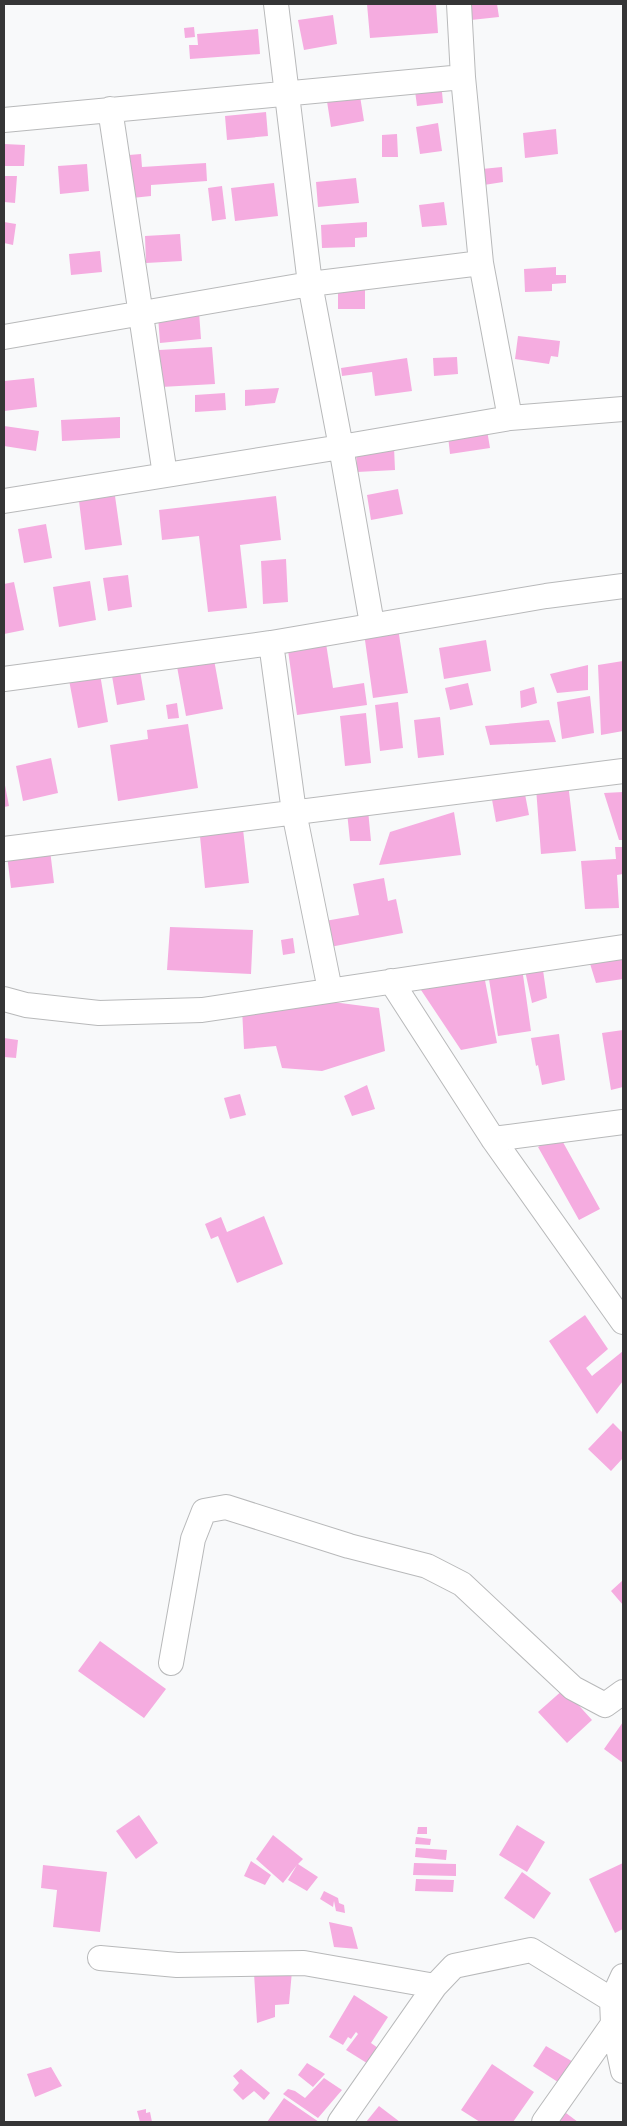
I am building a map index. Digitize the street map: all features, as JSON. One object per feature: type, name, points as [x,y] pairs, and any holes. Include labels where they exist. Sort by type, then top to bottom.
[{"type":"street","points":[[276,4],[285,92],[310,284],[372,624]]},
{"type":"street","points":[[459,4],[463,77],[481,263],[510,418]]},
{"type":"street","points":[[4,120],[285,92],[463,77]]},
{"type":"street","points":[[110,109],[164,475]]},
{"type":"street","points":[[4,337],[310,284],[481,263]]},
{"type":"street","points":[[4,501],[510,418],[623,409]]},
{"type":"street","points":[[4,678],[271,643],[372,624],[546,596],[623,586]]},
{"type":"street","points":[[271,643],[294,812],[330,990]]},
{"type":"street","points":[[4,849],[623,771]]},
{"type":"street","points":[[4,1000],[26,1005],[99,1013],[202,1010],[623,947]]},
{"type":"street","points":[[391,981],[494,1139],[619,1310]]},
{"type":"street","points":[[494,1139],[623,1122]]},
{"type":"street","points":[[171,1663],[193,1539],[204,1511],[226,1507],[349,1546],[427,1566],[462,1584],[573,1688],[605,1705],[623,1692]]},
{"type":"street","points":[[340,2122],[435,1986],[454,1966],[531,1950],[612,2000]]},
{"type":"street","points":[[100,1958],[177,1965],[304,1963],[435,1986]]},
{"type":"street","points":[[623,1976],[612,2000],[613,2024],[623,2070]]},
{"type":"street","points":[[544,2122],[613,2024]]},
{"type":"building","points":[[367,4],[436,4],[438,33],[370,38]]},
{"type":"building","points":[[470,4],[497,4],[499,17],[471,20]]},
{"type":"building","points":[[333,15],[337,44],[304,50],[298,20]]},
{"type":"building","points":[[194,27],[195,37],[185,38],[184,28]]},
{"type":"building","points":[[258,29],[260,54],[190,59],[189,45],[198,45],[197,34]]},
{"type":"building","points":[[441,81],[443,103],[417,106],[414,83]]},
{"type":"building","points":[[359,90],[364,121],[331,127],[326,95]]},
{"type":"building","points":[[266,112],[268,136],[227,140],[225,116]]},
{"type":"building","points":[[438,123],[442,151],[420,154],[416,127]]},
{"type":"building","points":[[556,129],[558,154],[525,158],[523,133]]},
{"type":"building","points":[[397,134],[398,157],[382,157],[382,135]]},
{"type":"building","points":[[4,144],[25,145],[24,166],[4,166]]},
{"type":"building","points":[[141,154],[142,167],[206,163],[207,181],[151,185],[151,196],[132,198],[129,155]]},
{"type":"building","points":[[87,164],[89,191],[60,194],[58,166]]},
{"type":"building","points":[[502,167],[503,182],[484,185],[482,169]]},
{"type":"building","points":[[4,176],[17,176],[15,203],[4,202]]},
{"type":"building","points":[[356,178],[359,203],[318,207],[316,182]]},
{"type":"building","points":[[274,183],[278,216],[235,221],[231,188]]},
{"type":"building","points":[[222,186],[226,219],[212,221],[208,188]]},
{"type":"building","points":[[444,202],[447,225],[422,227],[419,205]]},
{"type":"building","points":[[4,222],[16,224],[13,245],[4,243]]},
{"type":"building","points":[[367,222],[367,237],[355,238],[355,247],[322,248],[321,225]]},
{"type":"building","points":[[180,234],[182,261],[146,263],[145,236]]},
{"type":"building","points":[[100,251],[102,272],[71,275],[69,254]]},
{"type":"building","points":[[556,267],[556,275],[566,275],[566,283],[552,284],[552,291],[525,292],[524,269]]},
{"type":"building","points":[[338,285],[365,285],[365,309],[338,309]]},
{"type":"building","points":[[199,312],[201,339],[160,343],[158,316]]},
{"type":"building","points":[[518,336],[560,341],[558,357],[551,356],[549,364],[515,359]]},
{"type":"building","points":[[212,347],[215,384],[161,387],[159,350]]},
{"type":"building","points":[[457,357],[458,374],[434,376],[433,358]]},
{"type":"building","points":[[407,358],[412,391],[375,396],[372,372],[342,376],[341,368]]},
{"type":"building","points":[[34,378],[37,407],[4,411],[4,381]]},
{"type":"building","points":[[279,388],[275,403],[245,406],[245,390]]},
{"type":"building","points":[[225,393],[226,410],[195,412],[195,395]]},
{"type":"building","points":[[120,417],[120,438],[62,441],[61,420]]},
{"type":"building","points":[[4,426],[39,431],[36,451],[4,446]]},
{"type":"building","points":[[487,430],[490,448],[450,454],[448,436]]},
{"type":"building","points":[[394,447],[395,470],[357,472],[356,450]]},
{"type":"building","points":[[398,489],[403,514],[371,520],[367,495]]},
{"type":"building","points":[[115,496],[122,545],[85,550],[79,501]]},
{"type":"building","points":[[276,496],[281,540],[240,545],[247,608],[208,612],[199,536],[162,540],[159,510]]},
{"type":"building","points":[[46,524],[52,558],[24,563],[18,529]]},
{"type":"building","points":[[286,559],[288,602],[263,604],[261,561]]},
{"type":"building","points":[[128,575],[132,607],[108,611],[103,578]]},
{"type":"building","points":[[90,581],[96,620],[59,627],[53,587]]},
{"type":"building","points":[[14,582],[24,630],[4,634],[4,584]]},
{"type":"building","points":[[398,628],[408,693],[373,698],[364,633]]},
{"type":"building","points":[[325,637],[333,688],[364,683],[367,705],[297,715],[287,643]]},
{"type":"building","points":[[486,640],[491,671],[444,679],[439,648]]},
{"type":"building","points":[[213,654],[223,709],[186,716],[176,661]]},
{"type":"building","points":[[623,661],[623,731],[601,735],[598,665]]},
{"type":"building","points":[[588,665],[588,690],[557,693],[550,674]]},
{"type":"building","points":[[140,671],[145,700],[117,705],[112,676]]},
{"type":"building","points":[[100,674],[108,722],[78,728],[69,680]]},
{"type":"building","points":[[468,683],[473,705],[450,710],[445,688]]},
{"type":"building","points":[[534,687],[537,703],[521,708],[520,691]]},
{"type":"building","points":[[590,696],[594,733],[562,739],[557,702]]},
{"type":"building","points":[[398,702],[403,748],[380,751],[375,705]]},
{"type":"building","points":[[177,703],[179,718],[168,719],[166,705]]},
{"type":"building","points":[[366,713],[371,763],[345,766],[340,716]]},
{"type":"building","points":[[440,717],[444,755],[418,758],[414,720]]},
{"type":"building","points":[[549,720],[556,742],[490,745],[485,726]]},
{"type":"building","points":[[188,724],[198,788],[118,801],[110,745],[148,739],[147,730]]},
{"type":"building","points":[[51,758],[58,793],[23,801],[16,766]]},
{"type":"building","points":[[4,780],[9,806],[4,807]]},
{"type":"building","points":[[568,783],[576,851],[541,854],[536,788]]},
{"type":"building","points":[[524,789],[529,815],[496,822],[491,794]]},
{"type":"building","points":[[623,792],[623,840],[619,840],[604,793]]},
{"type":"building","points":[[368,810],[371,841],[350,841],[347,812]]},
{"type":"building","points":[[454,812],[461,855],[379,865],[390,832]]},
{"type":"building","points":[[242,820],[249,883],[205,888],[199,826]]},
{"type":"building","points":[[615,847],[623,847],[623,874],[617,875],[619,908],[585,909],[581,861],[616,859]]},
{"type":"building","points":[[50,850],[54,883],[11,888],[7,855]]},
{"type":"building","points":[[384,878],[388,901],[396,899],[403,933],[330,947],[325,921],[359,915],[353,884]]},
{"type":"building","points":[[170,927],[253,930],[251,974],[167,970]]},
{"type":"building","points":[[293,938],[295,953],[283,955],[281,940]]},
{"type":"building","points":[[623,951],[623,979],[596,983],[587,954]]},
{"type":"building","points":[[542,963],[547,998],[532,1003],[524,966]]},
{"type":"building","points":[[522,968],[531,1031],[498,1036],[488,973]]},
{"type":"building","points":[[483,970],[497,1043],[461,1050],[417,984]]},
{"type":"building","points":[[325,1001],[379,1008],[385,1051],[322,1071],[282,1068],[276,1046],[244,1049],[242,1008]]},
{"type":"building","points":[[623,1030],[623,1087],[611,1090],[602,1033]]},
{"type":"building","points":[[559,1034],[565,1080],[542,1085],[538,1065],[536,1066],[531,1038]]},
{"type":"building","points":[[4,1038],[18,1040],[16,1058],[4,1057]]},
{"type":"building","points":[[367,1085],[375,1109],[352,1116],[344,1096]]},
{"type":"building","points":[[240,1094],[246,1115],[230,1119],[224,1098]]},
{"type":"building","points":[[559,1135],[600,1209],[579,1220],[538,1147]]},
{"type":"building","points":[[264,1216],[283,1264],[237,1283],[218,1236],[211,1239],[205,1224],[221,1217],[227,1232]]},
{"type":"building","points":[[585,1315],[608,1349],[586,1368],[592,1376],[623,1351],[623,1381],[597,1414],[549,1341]]},
{"type":"building","points":[[613,1423],[623,1433],[623,1458],[611,1471],[588,1449]]},
{"type":"building","points":[[623,1580],[623,1605],[611,1591]]},
{"type":"building","points":[[100,1641],[166,1689],[144,1718],[78,1671]]},
{"type":"building","points":[[564,1689],[592,1720],[567,1743],[538,1712]]},
{"type":"building","points":[[623,1722],[623,1763],[604,1749]]},
{"type":"building","points":[[139,1815],[158,1843],[136,1859],[116,1831]]},
{"type":"building","points":[[517,1825],[545,1842],[527,1872],[499,1855]]},
{"type":"building","points":[[418,1827],[427,1827],[427,1834],[417,1834]]},
{"type":"building","points":[[273,1835],[303,1859],[298,1864],[318,1877],[307,1891],[288,1880],[297,1865],[283,1883],[256,1859]]},
{"type":"building","points":[[416,1837],[431,1839],[430,1845],[415,1844]]},
{"type":"building","points":[[416,1848],[447,1850],[446,1860],[415,1857]]},
{"type":"building","points":[[251,1861],[271,1875],[265,1885],[244,1876]]},
{"type":"building","points":[[414,1863],[456,1864],[456,1876],[413,1875]]},
{"type":"building","points":[[623,1863],[623,1929],[615,1933],[589,1879]]},
{"type":"building","points":[[43,1865],[107,1872],[100,1932],[53,1927],[57,1890],[41,1888]]},
{"type":"building","points":[[522,1872],[551,1893],[534,1919],[504,1898]]},
{"type":"building","points":[[416,1879],[454,1880],[453,1892],[415,1891]]},
{"type":"building","points":[[324,1891],[338,1898],[339,1903],[344,1905],[345,1913],[336,1911],[334,1901],[333,1907],[320,1899]]},
{"type":"building","points":[[329,1922],[352,1927],[358,1949],[334,1947]]},
{"type":"building","points":[[292,1971],[289,2004],[275,2005],[275,2017],[257,2023],[254,1973]]},
{"type":"building","points":[[354,1995],[388,2017],[371,2043],[378,2048],[370,2065],[346,2050],[358,2034],[356,2032],[351,2039],[348,2037],[343,2045],[329,2037]]},
{"type":"building","points":[[546,2046],[575,2063],[561,2084],[533,2066]]},
{"type":"building","points":[[307,2063],[325,2074],[313,2087],[298,2075]]},
{"type":"building","points":[[492,2064],[534,2092],[513,2122],[480,2122],[461,2110]]},
{"type":"building","points":[[51,2067],[62,2086],[35,2097],[27,2074]]},
{"type":"building","points":[[241,2069],[270,2093],[264,2100],[254,2091],[243,2100],[233,2090],[239,2083],[233,2076]]},
{"type":"building","points":[[324,2078],[342,2090],[318,2118],[283,2094],[288,2089],[295,2091],[305,2098]]},
{"type":"building","points":[[284,2098],[319,2122],[267,2122]]},
{"type":"building","points":[[379,2106],[400,2122],[366,2122]]},
{"type":"building","points":[[146,2109],[146,2113],[150,2112],[152,2122],[140,2122],[137,2111]]},
{"type":"building","points":[[566,2113],[578,2122],[559,2122]]}]
